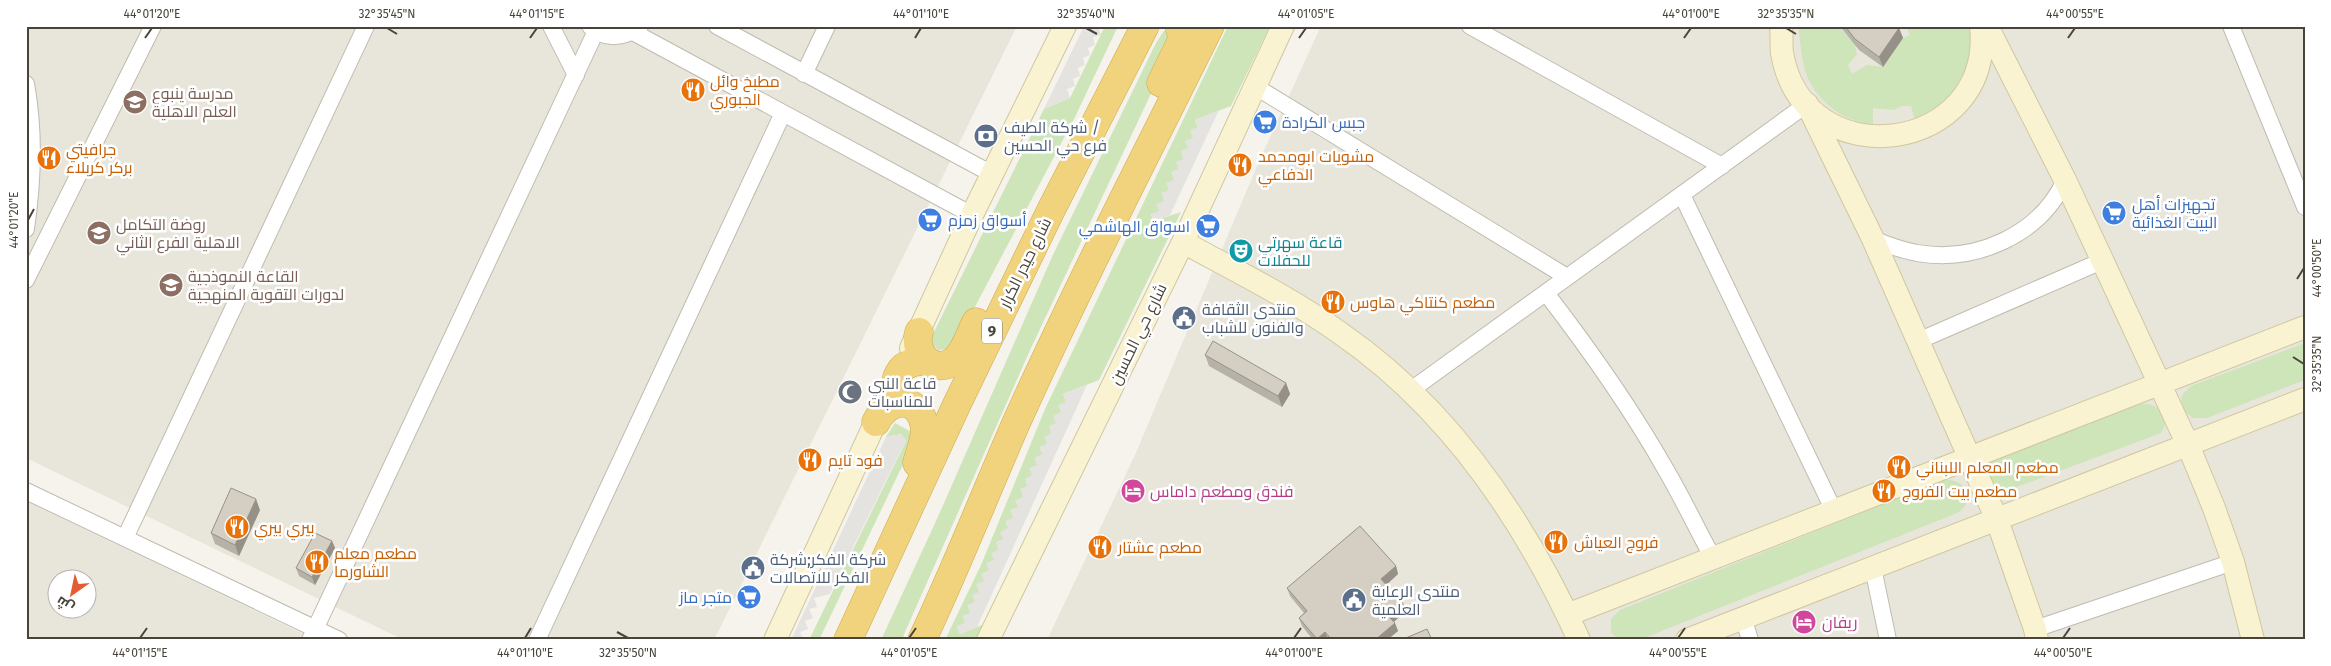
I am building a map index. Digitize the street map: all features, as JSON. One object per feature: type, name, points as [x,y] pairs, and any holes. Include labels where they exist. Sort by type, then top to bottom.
[{"type":"highway","points":[[1103,242],[1103,224],[1111,192],[1181,42],[1182,34],[1179,26]]},
{"type":"highway","points":[[922,640],[948,585],[1017,421],[1210,26]]},
{"type":"highway","name":"شارع حيدر الكرار","points":[[848,640],[906,512],[1051,210],[1145,29]]},
{"type":"highway","points":[[906,512],[925,431],[922,416],[898,392],[896,385],[899,373],[914,361],[920,360],[946,365],[959,356],[1006,263],[1026,234],[1051,210]]},
{"type":"highway","points":[[919,332],[917,338],[918,351],[922,357],[933,364]]},
{"type":"highway","points":[[876,422],[888,406],[896,403],[909,404]]},
{"type":"highway","points":[[935,640],[947,606],[948,585]]},
{"type":"street","points":[[26,280],[153,26]]},
{"type":"street","points":[[125,538],[366,26]]},
{"type":"street","points":[[551,26],[576,75]]},
{"type":"street","points":[[717,26],[992,174]]},
{"type":"street","points":[[804,74],[827,26]]},
{"type":"street","points":[[775,640],[972,215],[1065,26]]},
{"type":"street","name":"شارع حي الحسين","points":[[988,640],[1183,242],[1283,26]]},
{"type":"street","points":[[1470,26],[1722,166]]},
{"type":"street","points":[[1781,26],[1782,53],[1790,80],[1807,104],[1873,239],[1997,520],[2036,634],[2233,562]]},
{"type":"street","points":[[1807,104],[1828,122],[1854,134],[1881,137],[1909,134],[1934,123],[1956,105],[1971,82],[1980,56],[1981,26]]},
{"type":"street","points":[[1987,26],[2066,180],[2188,445],[2214,508],[2233,562],[2253,640]]},
{"type":"street","points":[[2231,26],[2305,207]]},
{"type":"street","points":[[313,634],[576,75],[592,28],[614,37],[636,29],[783,113],[972,215]]},
{"type":"street","points":[[26,84],[30,105],[33,163],[26,230]]},
{"type":"street","points":[[1256,87],[1567,277]]},
{"type":"street","points":[[1411,390],[1807,104]]},
{"type":"street","points":[[537,640],[783,113]]},
{"type":"street","points":[[1873,239],[1918,253],[1969,252],[1992,246],[2032,225],[2058,197],[2066,180]]},
{"type":"street","points":[[1682,195],[1834,511]]},
{"type":"street","points":[[1183,242],[1297,305],[1341,333],[1411,390],[1488,480],[1526,537],[1578,640]]},
{"type":"street","points":[[1918,341],[2102,261]]},
{"type":"street","points":[[1546,293],[1588,348],[1626,404],[1666,470],[1712,558]]},
{"type":"street","points":[[1567,615],[2305,327]]},
{"type":"street","points":[[1687,640],[2305,399]]},
{"type":"street","points":[[26,491],[125,538],[313,634],[339,640]]},
{"type":"street","points":[[1873,568],[1888,640]]},
{"type":"street","points":[[1743,618],[1750,640]]},
{"type":"shaded area","points":[[26,26],[1017,26],[714,640],[404,640],[26,458]]},
{"type":"shaded area","points":[[1084,26],[1100,26],[1098,27],[1101,35],[1093,37],[1095,45],[1088,48],[1090,55],[1083,58],[1085,65],[1078,68],[1080,76],[1073,79],[1075,86],[1067,89],[1070,98],[1044,109]]},
{"type":"shaded area","points":[[1321,26],[2305,26],[2305,640],[1047,640],[1135,455],[1260,159]]},
{"type":"shaded area","points":[[1219,110],[1170,215],[1154,222],[1151,214],[1159,211],[1156,204],[1164,201],[1161,193],[1169,190],[1166,183],[1174,180],[1171,172],[1178,169],[1176,162],[1183,159],[1181,151],[1188,148],[1185,141],[1193,138],[1190,130],[1198,127],[1195,120]]},
{"type":"shaded area","points":[[1087,385],[977,627],[960,634],[957,626],[965,623],[962,616],[970,613],[967,605],[975,602],[972,595],[979,592],[976,584],[984,581],[981,574],[989,570],[986,563],[994,560],[991,553],[998,550],[996,542],[1003,539],[1000,532],[1008,528],[1005,521],[1013,518],[1010,510],[1018,507],[1015,500],[1023,497],[1020,489],[1027,486],[1025,479],[1032,475],[1029,468],[1037,465],[1034,458],[1042,454],[1039,447],[1047,444],[1044,437],[1051,433],[1049,426],[1056,423],[1053,416],[1061,412],[1058,405],[1066,402],[1063,394]]},
{"type":"shaded area","points":[[901,434],[906,440],[830,594],[814,598],[817,607],[809,609],[813,618],[805,621],[808,629],[800,632],[804,640],[791,640],[886,437]]},
{"type":"shaded area","points":[[26,501],[316,640],[26,640]]},
{"type":"green space","points":[[1105,26],[1118,26],[1075,117],[958,339],[949,349],[938,350],[932,343],[932,336],[1044,109],[1070,98]]},
{"type":"green space","points":[[1228,26],[1270,26],[1231,106],[1195,120],[1198,127],[1164,201],[1159,211],[1151,215],[1154,221],[1181,212],[1099,380],[1063,394],[1066,402],[970,613],[965,623],[957,627],[960,634],[987,623],[979,640],[945,640],[981,565],[1045,409]]},
{"type":"green space","points":[[1798,26],[1840,26],[1848,36],[1870,26],[1855,47],[1857,54],[1848,65],[1852,74],[1867,65],[1883,67],[1903,38],[1910,35],[1906,26],[1977,26],[1978,48],[1941,112],[1915,120],[1911,106],[1902,106],[1894,110],[1873,108],[1873,124],[1863,123],[1843,115],[1825,102],[1818,94],[1805,71]]},
{"type":"green space","points":[[1164,31],[1170,31],[1173,47],[1031,348],[902,640],[881,640],[937,519],[1052,257],[1156,43]]},
{"type":"green space","points":[[2305,343],[2305,380],[2207,418],[2193,418],[2181,409],[2182,395],[2191,386]]},
{"type":"green space","points":[[2141,404],[2149,404],[2162,410],[2165,425],[2161,433],[2014,488],[2000,487],[1990,478],[1988,473],[1989,467],[1998,457]]},
{"type":"green space","points":[[895,423],[917,435],[819,640],[809,640],[906,441],[901,434],[886,437]]},
{"type":"green space","points":[[1943,480],[1957,482],[1966,491],[1968,496],[1967,502],[1957,513],[1639,640],[1620,640],[1611,633],[1611,619],[1620,610]]},
{"type":"building","points":[[1845,26],[1896,26],[1899,28],[1879,57],[1855,39]]},
{"type":"building","points":[[1213,341],[1286,383],[1278,396],[1205,355]]},
{"type":"building","points":[[231,488],[256,499],[235,545],[211,533]]},
{"type":"building","points":[[1360,526],[1396,566],[1381,579],[1403,603],[1388,616],[1395,623],[1375,640],[1332,640],[1325,632],[1317,639],[1299,618],[1307,611],[1287,588]]},
{"type":"building","points":[[315,533],[332,541],[312,577],[296,568]]},
{"type":"building","points":[[1427,629],[1432,640],[1401,640]]},
{"type":"place","name":"مطبخ وائل الجبوري","points":[[693,90]]},
{"type":"place","name":"مدرسة ينبوع العلم الاهلية","points":[[135,102]]},
{"type":"place","name":"جبس الكرادة","points":[[1265,122]]},
{"type":"place","name":"شركة الطيف / فرع حي الحسين","points":[[986,136]]},
{"type":"place","name":"جرافيتي بركر كربلاء","points":[[49,158]]},
{"type":"place","name":"مشويات ابومحمد الدفاعي","points":[[1240,165]]},
{"type":"place","name":"تجهيزات أهل البيت الغذائية","points":[[2114,213]]},
{"type":"place","name":"أسواق زمزم","points":[[930,220]]},
{"type":"place","name":"اسواق الهاشمي","points":[[1208,226]]},
{"type":"place","name":"روضة التكامل الاهلية الفرع الثاني","points":[[99,233]]},
{"type":"place","name":"قاعة سهرتي للحفلات","points":[[1241,251]]},
{"type":"place","name":"القاعة النموذجية لدورات التقوية المنهجية","points":[[171,285]]},
{"type":"place","name":"مطعم كنتاكي هاوس","points":[[1333,302]]},
{"type":"place","name":"منتدى الثقافة والفنون للشباب","points":[[1184,318]]},
{"type":"place","name":"قاعة النبي للمناسبات","points":[[850,392]]},
{"type":"place","name":"فود تايم","points":[[810,460]]},
{"type":"place","name":"مطعم المعلم اللبناني","points":[[1899,467]]},
{"type":"place","name":"فندق ومطعم داماس","points":[[1133,491]]},
{"type":"place","name":"مطعم بيت الفروج","points":[[1884,491]]},
{"type":"place","name":"بيري بيري","points":[[237,527]]},
{"type":"place","name":"فروج العياش","points":[[1556,542]]},
{"type":"place","name":"مطعم عشتار","points":[[1100,547]]},
{"type":"place","name":"مطعم معلم الشاورما","points":[[317,562]]},
{"type":"place","name":"شركة الفكر;شركة الفكر للاتصالات","points":[[753,568]]},
{"type":"place","name":"متجر ماز","points":[[749,597]]},
{"type":"place","name":"منتدى الرعاية العلمية","points":[[1354,600]]},
{"type":"place","name":"ريفان","points":[[1804,622]]}]
